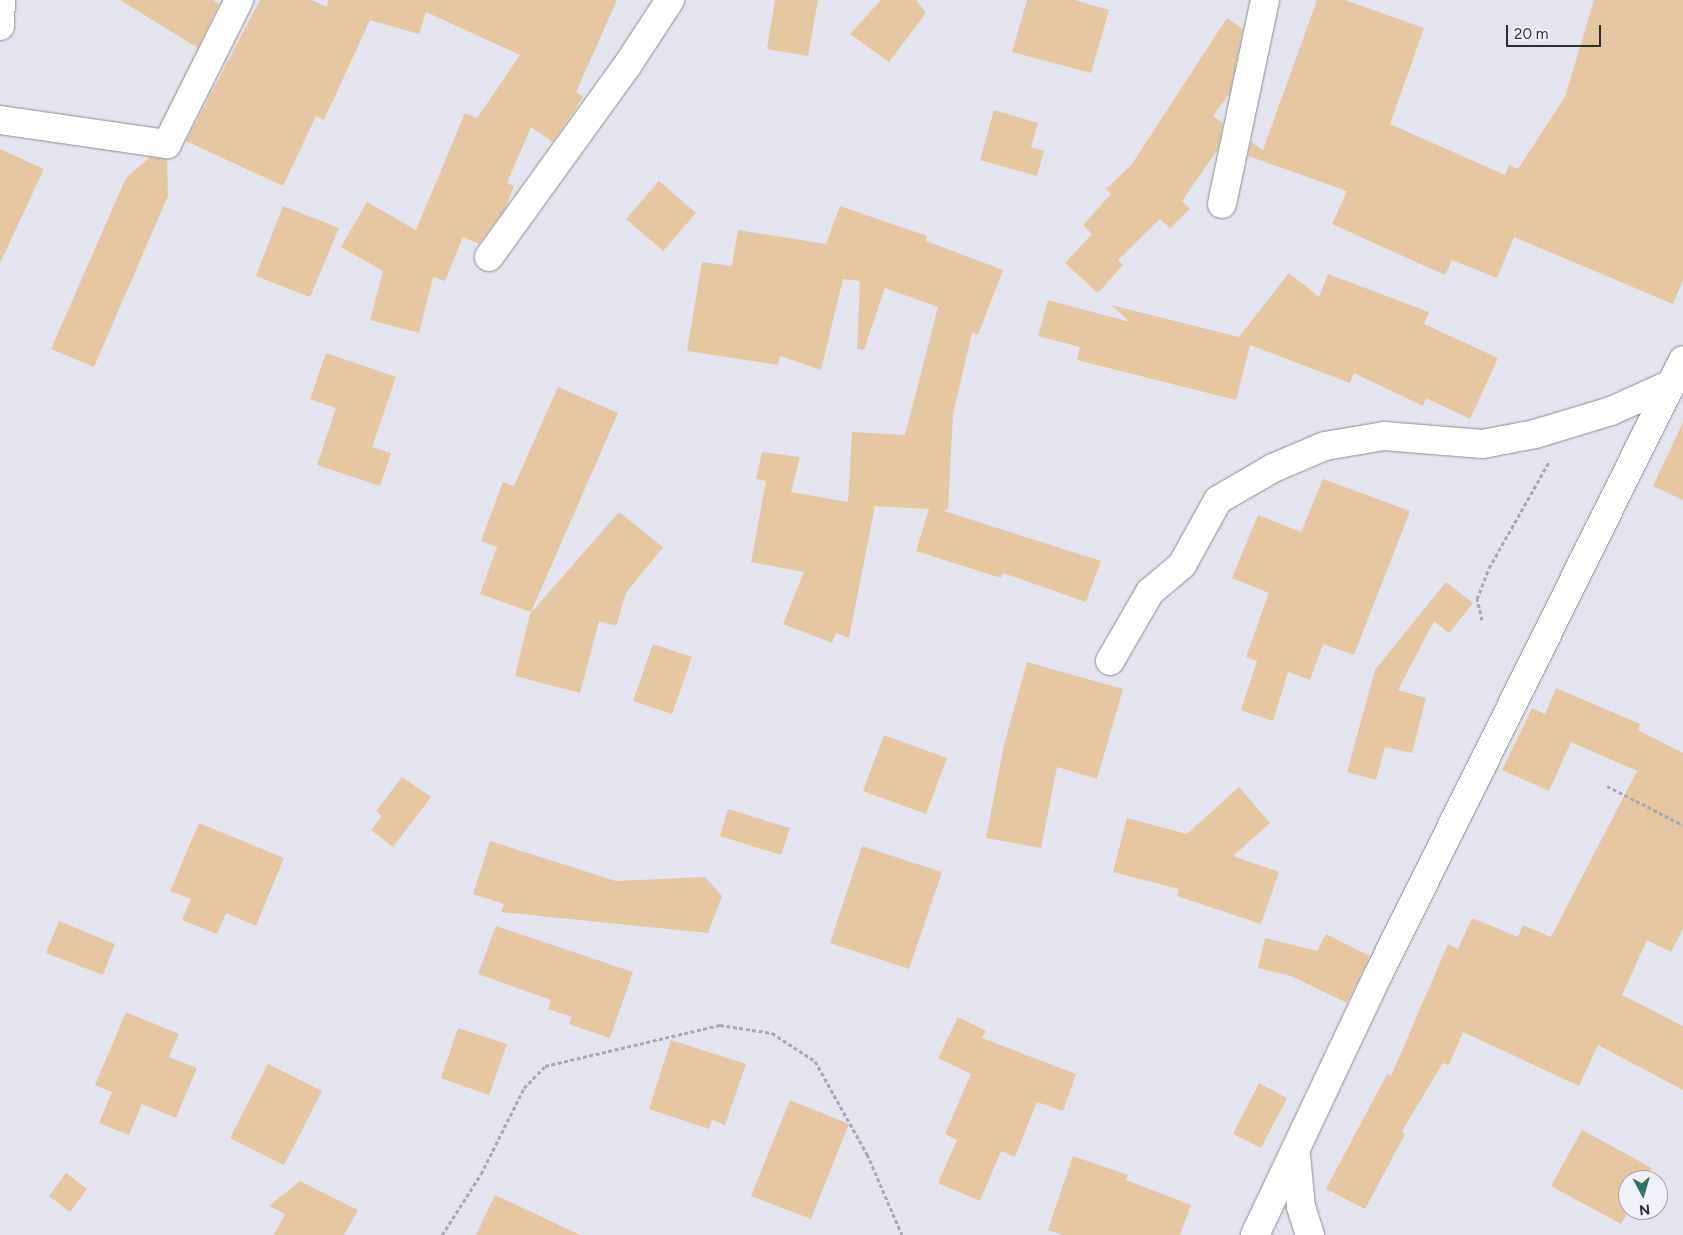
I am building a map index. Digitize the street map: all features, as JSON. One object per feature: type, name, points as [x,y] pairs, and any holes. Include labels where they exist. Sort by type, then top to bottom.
[{"type":"street","points":[[0,26],[1,0]]},
{"type":"street","points":[[0,120],[166,144],[239,0]]},
{"type":"street","points":[[488,258],[628,66],[670,0]]},
{"type":"street","points":[[1222,204],[1265,0]]},
{"type":"street","points":[[1255,1235],[1296,1153],[1378,974],[1570,594],[1667,386],[1683,360]]},
{"type":"street","points":[[1110,661],[1150,592],[1182,565],[1218,500],[1274,468],[1325,446],[1384,436],[1483,444],[1611,411],[1667,386]]},
{"type":"street","points":[[1296,1153],[1301,1207],[1310,1235]]},
{"type":"path","points":[[1482,620],[1477,598],[1489,568],[1571,421]]},
{"type":"path","points":[[1607,786],[1683,825]]},
{"type":"path","points":[[442,1235],[482,1174],[524,1088],[546,1066],[720,1025],[772,1033],[815,1061],[867,1154],[902,1235]]},
{"type":"building","points":[[120,0],[213,0],[219,4],[198,48]]},
{"type":"building","points":[[260,0],[312,0],[327,7],[328,0],[617,0],[576,92],[583,97],[553,142],[531,127],[507,183],[514,186],[506,207],[479,244],[463,237],[445,281],[433,277],[419,333],[370,320],[383,271],[341,247],[367,202],[416,230],[465,113],[477,118],[520,55],[426,12],[419,34],[370,20],[324,120],[316,116],[283,186],[186,141]]},
{"type":"building","points":[[775,0],[818,0],[808,56],[767,49]]},
{"type":"building","points":[[881,0],[916,0],[926,13],[889,62],[850,34]]},
{"type":"building","points":[[1027,0],[1075,0],[1109,10],[1091,73],[1012,52]]},
{"type":"building","points":[[1317,0],[1345,0],[1424,28],[1390,124],[1505,175],[1509,165],[1518,169],[1565,97],[1594,0],[1683,0],[1683,280],[1673,304],[1514,237],[1497,278],[1452,260],[1445,275],[1332,224],[1347,191],[1248,156],[1251,142],[1263,150]]},
{"type":"building","points":[[1227,18],[1243,29],[1230,93],[1213,116],[1223,123],[1218,149],[1182,201],[1190,209],[1170,228],[1160,219],[1118,260],[1123,265],[1098,293],[1065,263],[1092,234],[1083,225],[1111,194],[1106,189],[1132,164]]},
{"type":"building","points":[[994,110],[1038,123],[1031,147],[1044,151],[1037,176],[980,160]]},
{"type":"building","points":[[0,149],[44,169],[0,263]]},
{"type":"building","points":[[150,157],[167,159],[168,196],[94,367],[51,349],[126,178]]},
{"type":"building","points":[[659,181],[696,213],[663,251],[626,219]]},
{"type":"building","points":[[283,206],[339,228],[310,297],[256,276]]},
{"type":"building","points":[[840,206],[927,236],[926,241],[1003,270],[978,335],[972,333],[953,414],[948,510],[941,510],[1101,561],[1086,602],[1003,573],[1001,578],[916,551],[929,509],[875,506],[849,638],[836,633],[832,643],[783,624],[804,572],[751,562],[766,481],[756,479],[762,452],[800,457],[791,492],[848,502],[852,432],[905,435],[938,307],[885,288],[864,350],[857,349],[860,281],[843,279],[821,370],[780,356],[778,365],[687,351],[702,262],[732,266],[738,230],[826,244]]},
{"type":"building","points":[[1289,273],[1319,297],[1328,274],[1429,312],[1424,324],[1498,358],[1470,419],[1426,398],[1423,406],[1354,373],[1350,383],[1250,345],[1236,400],[1077,360],[1080,347],[1038,336],[1048,300],[1130,322],[1111,305],[1239,337]]},
{"type":"building","points":[[326,353],[396,377],[372,447],[391,453],[380,486],[317,465],[336,408],[310,399]]},
{"type":"building","points":[[558,387],[618,413],[531,612],[480,594],[497,547],[481,541],[503,482],[514,486]]},
{"type":"building","points":[[1683,422],[1683,500],[1653,486]]},
{"type":"building","points":[[1323,479],[1410,511],[1354,655],[1323,644],[1310,680],[1288,672],[1273,721],[1241,710],[1257,661],[1246,657],[1269,593],[1232,578],[1258,515],[1301,532]]},
{"type":"building","points":[[619,512],[663,547],[626,593],[616,626],[599,621],[580,693],[515,676],[530,614]]},
{"type":"building","points":[[1446,582],[1473,603],[1449,633],[1434,621],[1398,690],[1426,698],[1412,753],[1385,747],[1376,780],[1347,772],[1375,670]]},
{"type":"building","points":[[653,644],[692,657],[672,714],[633,701]]},
{"type":"building","points":[[1027,662],[1123,689],[1097,779],[1057,767],[1041,848],[986,838],[1004,745]]},
{"type":"building","points":[[1556,688],[1640,724],[1638,730],[1683,753],[1683,929],[1671,952],[1647,940],[1622,995],[1683,1026],[1683,1090],[1598,1045],[1579,1086],[1463,1032],[1449,1065],[1443,1063],[1402,1131],[1405,1134],[1365,1209],[1326,1189],[1387,1074],[1391,1076],[1448,944],[1458,949],[1472,918],[1518,937],[1523,925],[1551,937],[1637,771],[1571,742],[1549,791],[1502,770],[1532,708],[1545,714]]},
{"type":"building","points":[[884,735],[947,758],[926,814],[863,791]]},
{"type":"building","points":[[402,777],[431,797],[393,847],[371,830],[382,816],[376,811]]},
{"type":"building","points":[[1239,787],[1270,823],[1233,856],[1279,872],[1261,924],[1177,896],[1179,889],[1113,872],[1127,818],[1187,834]]},
{"type":"building","points":[[728,809],[790,828],[781,855],[720,836]]},
{"type":"building","points":[[199,823],[284,858],[256,926],[226,913],[217,934],[182,920],[191,899],[170,891]]},
{"type":"building","points":[[490,841],[616,881],[705,877],[722,896],[708,933],[501,912],[504,904],[473,894]]},
{"type":"building","points":[[862,846],[942,872],[909,969],[830,943]]},
{"type":"building","points":[[59,921],[115,944],[103,975],[46,953]]},
{"type":"building","points":[[496,926],[633,972],[610,1038],[569,1024],[572,1017],[548,1009],[551,1000],[478,974]]},
{"type":"building","points":[[1326,934],[1370,956],[1347,1003],[1291,976],[1258,968],[1265,938],[1317,951]]},
{"type":"building","points":[[126,1012],[179,1034],[169,1057],[197,1068],[176,1118],[142,1104],[129,1135],[99,1123],[112,1092],[95,1085]]},
{"type":"building","points":[[958,1017],[986,1031],[982,1038],[1076,1074],[1063,1111],[1037,1102],[1015,1157],[1001,1151],[980,1201],[938,1183],[957,1140],[945,1134],[971,1074],[938,1058]]},
{"type":"building","points":[[458,1028],[507,1044],[489,1095],[441,1078]]},
{"type":"building","points":[[671,1040],[746,1064],[725,1125],[712,1120],[709,1129],[649,1109]]},
{"type":"building","points":[[268,1064],[322,1091],[284,1165],[230,1138]]},
{"type":"building","points":[[1259,1083],[1287,1098],[1261,1148],[1233,1134]]},
{"type":"building","points":[[790,1100],[849,1124],[811,1219],[751,1196]]},
{"type":"building","points":[[1582,1130],[1652,1168],[1651,1170],[1618,1170],[1618,1220],[1623,1220],[1621,1224],[1551,1186]]},
{"type":"building","points":[[1073,1156],[1128,1175],[1126,1180],[1191,1205],[1180,1235],[1062,1235],[1048,1230]]},
{"type":"building","points":[[66,1173],[87,1189],[70,1212],[49,1196]]},
{"type":"building","points":[[300,1181],[358,1210],[344,1235],[274,1235],[285,1214],[269,1206]]},
{"type":"building","points":[[495,1195],[580,1235],[476,1235]]}]
